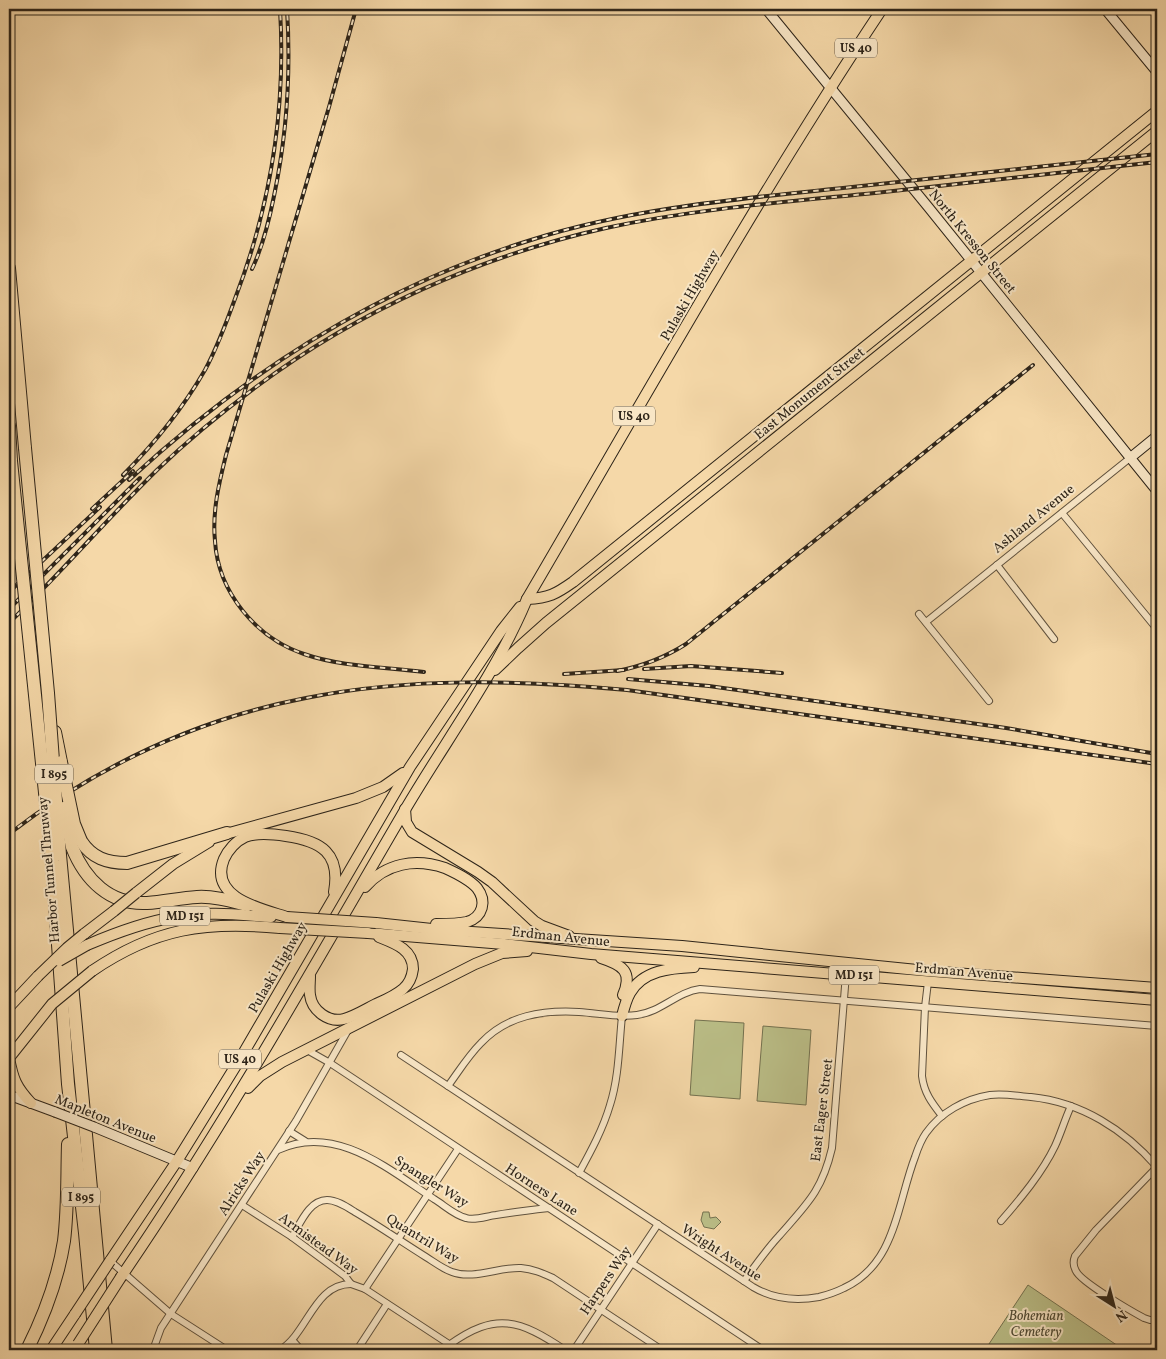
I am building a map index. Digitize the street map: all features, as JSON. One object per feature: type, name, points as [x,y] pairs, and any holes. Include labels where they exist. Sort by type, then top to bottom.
[{"type":"highway","name":"Harbor Tunnel Thruway","points":[[9,268],[48,694],[68,1084],[96,1350]]},
{"type":"highway","name":"Harbor Tunnel Thruway","points":[[9,426],[11,461],[56,858],[106,1350]]},
{"type":"highway","points":[[48,694],[61,762],[64,806],[84,871],[93,883],[104,891],[127,902],[148,903],[199,897],[217,898],[247,905]]},
{"type":"highway","points":[[76,844],[103,860],[127,863],[227,833]]},
{"type":"highway","points":[[28,1348],[54,1286],[64,1241],[67,1184],[68,1084]]},
{"type":"main road","name":"Pulaski Highway","points":[[76,1347],[122,1273],[238,1097],[405,809],[484,682],[509,639],[527,599],[769,186],[882,9]]},
{"type":"main road","name":"East Monument Street","points":[[527,599],[553,596],[573,582],[1157,111]]},
{"type":"main road","name":"East Monument Street","points":[[484,682],[546,623],[1157,131]]},
{"type":"main road","name":"Pulaski Highway","points":[[51,1350],[176,1161],[260,1024],[410,767],[501,631],[527,599]]},
{"type":"main road","points":[[38,976],[84,934],[173,864],[203,845],[227,833],[356,798],[383,787],[410,767]]},
{"type":"main road","points":[[405,809],[406,822],[412,832],[492,882],[542,926],[582,940]]},
{"type":"main road","points":[[288,918],[247,905],[225,886],[222,879],[223,863],[226,855],[237,842],[260,834],[296,837],[311,841],[325,849],[336,868],[333,899]]},
{"type":"main road","points":[[351,903],[371,880],[381,872],[403,863],[414,862],[438,866],[461,876],[477,888],[483,899],[478,915],[467,922],[442,924],[376,923]]},
{"type":"main road","name":"Erdman Avenue","points":[[9,1007],[38,976],[87,945],[118,932],[176,916],[214,914],[376,923],[440,930],[682,946],[927,971],[1157,988]]},
{"type":"main road","name":"Erdman Avenue","points":[[9,1058],[52,1004],[92,971],[123,951],[176,931],[216,925],[368,933],[591,954],[1157,1000]]},
{"type":"main road","points":[[310,974],[310,996],[312,1002],[321,1014],[335,1020],[347,1018],[402,990],[411,978],[413,965],[407,952],[368,933]]},
{"type":"main road","points":[[238,1097],[270,1069],[488,958],[502,953],[552,950]]},
{"type":"main road","points":[[591,954],[618,965],[627,973],[628,982],[623,994],[622,1016]]},
{"type":"main road","points":[[622,1016],[630,992],[653,973],[678,968],[741,965]]},
{"type":"main road","points":[[260,1024],[276,1033]]},
{"type":"main road","points":[[9,1058],[13,1078],[31,1103]]},
{"type":"street","name":"North Kresson Street","points":[[766,9],[1157,491]]},
{"type":"street","points":[[1105,9],[1157,72]]},
{"type":"street","name":"Ashland Avenue","points":[[926,622],[1157,436]]},
{"type":"street","points":[[1062,513],[1157,629]]},
{"type":"street","points":[[997,565],[1054,639]]},
{"type":"street","points":[[919,614],[990,701]]},
{"type":"street","name":"East Eager Street","points":[[744,1281],[770,1247],[806,1207],[826,1172],[832,1148],[846,974]]},
{"type":"street","points":[[928,982],[924,1008],[922,1076],[923,1085],[930,1101],[942,1116]]},
{"type":"street","points":[[448,1086],[482,1041],[506,1024],[520,1018],[551,1011],[636,1016],[663,1006],[691,990],[700,989],[1157,1026]]},
{"type":"street","points":[[579,1172],[602,1127],[610,1105],[617,1074],[622,1016]]},
{"type":"street","name":"Alricks Way","points":[[153,1350],[162,1328],[277,1151],[330,1063],[348,1029]]},
{"type":"street","name":"Horners Lane","points":[[307,1050],[330,1063],[763,1350]]},
{"type":"street","name":"Wright Avenue","points":[[401,1055],[753,1288],[781,1298],[807,1299],[835,1292],[849,1286],[865,1275],[881,1256],[886,1246],[920,1143],[942,1116],[969,1101],[992,1094],[1036,1098],[1070,1106],[1090,1114],[1123,1134],[1157,1167]]},
{"type":"street","name":"Mapleton Avenue","points":[[9,1094],[193,1168]]},
{"type":"street","points":[[1001,1221],[1023,1196],[1044,1164],[1055,1145],[1070,1106]]},
{"type":"street","name":"Spangler Way","points":[[289,1131],[305,1141]]},
{"type":"street","name":"Spangler Way","points":[[277,1151],[289,1145],[305,1141],[336,1145],[365,1155],[455,1213],[469,1219],[549,1208]]},
{"type":"street","points":[[365,1290],[458,1149]]},
{"type":"street","points":[[1156,1320],[1144,1318],[1079,1276],[1073,1261],[1096,1230],[1157,1167]]},
{"type":"street","name":"Quantril Way","points":[[292,1237],[314,1204],[319,1201],[330,1200],[364,1217],[436,1264],[457,1273],[478,1273],[519,1268],[534,1270],[553,1278],[662,1350]]},
{"type":"street","name":"Armistead Way","points":[[242,1206],[292,1237],[345,1276],[351,1284],[388,1304],[458,1350]]},
{"type":"street","name":"Harpers Way","points":[[574,1350],[658,1224]]},
{"type":"street","points":[[110,1261],[171,1314],[227,1350]]},
{"type":"street","points":[[280,1350],[292,1341],[327,1292],[338,1285],[351,1284]]},
{"type":"street","points":[[357,1350],[388,1304]]},
{"type":"street","points":[[449,1345],[470,1331],[483,1326],[516,1324],[539,1334],[565,1350]]},
{"type":"street","points":[[292,1341],[301,1350]]},
{"type":"green space","points":[[695,1020],[744,1023],[740,1099],[690,1095]]},
{"type":"green space","points":[[763,1026],[811,1030],[806,1105],[757,1101]]},
{"type":"green space","points":[[703,1212],[709,1212],[710,1218],[716,1217],[721,1222],[714,1229],[704,1227],[701,1220]]},
{"type":"green space","name":"Bohemian Cemetery","points":[[1028,1285],[1124,1350],[985,1350]]},
{"type":"waterway","points":[[9,664],[14,658]]},
{"type":"railway","points":[[123,475],[167,425],[205,370],[222,333],[248,261],[267,191],[278,119],[281,82],[280,9]]},
{"type":"railway","points":[[252,269],[268,224],[282,149],[288,80],[287,9]]},
{"type":"railway","points":[[356,9],[329,107],[226,455],[215,508],[215,541],[223,578],[232,595],[243,611],[270,637],[304,654],[333,662],[424,672]]},
{"type":"railway","points":[[129,480],[219,404],[267,369],[316,338],[368,308],[420,282],[475,259],[531,240],[608,220],[686,206],[1157,154]]},
{"type":"railway","points":[[9,623],[157,470],[217,417],[295,359],[337,334],[379,310],[467,270],[559,240],[639,221],[740,207],[1157,162]]},
{"type":"railway","points":[[617,671],[653,661],[686,644],[1033,365]]},
{"type":"railway","points":[[92,509],[133,471]]},
{"type":"railway","points":[[9,609],[140,478]]},
{"type":"railway","points":[[9,592],[100,507]]},
{"type":"railway","points":[[644,669],[691,666],[782,673]]},
{"type":"railway","points":[[564,674],[624,670]]},
{"type":"railway","points":[[628,679],[709,686],[1006,728],[1157,754]]},
{"type":"railway","points":[[9,834],[77,787],[112,767],[187,733],[266,707],[345,691],[385,686],[466,682],[547,684],[627,690],[1157,764]]}]
